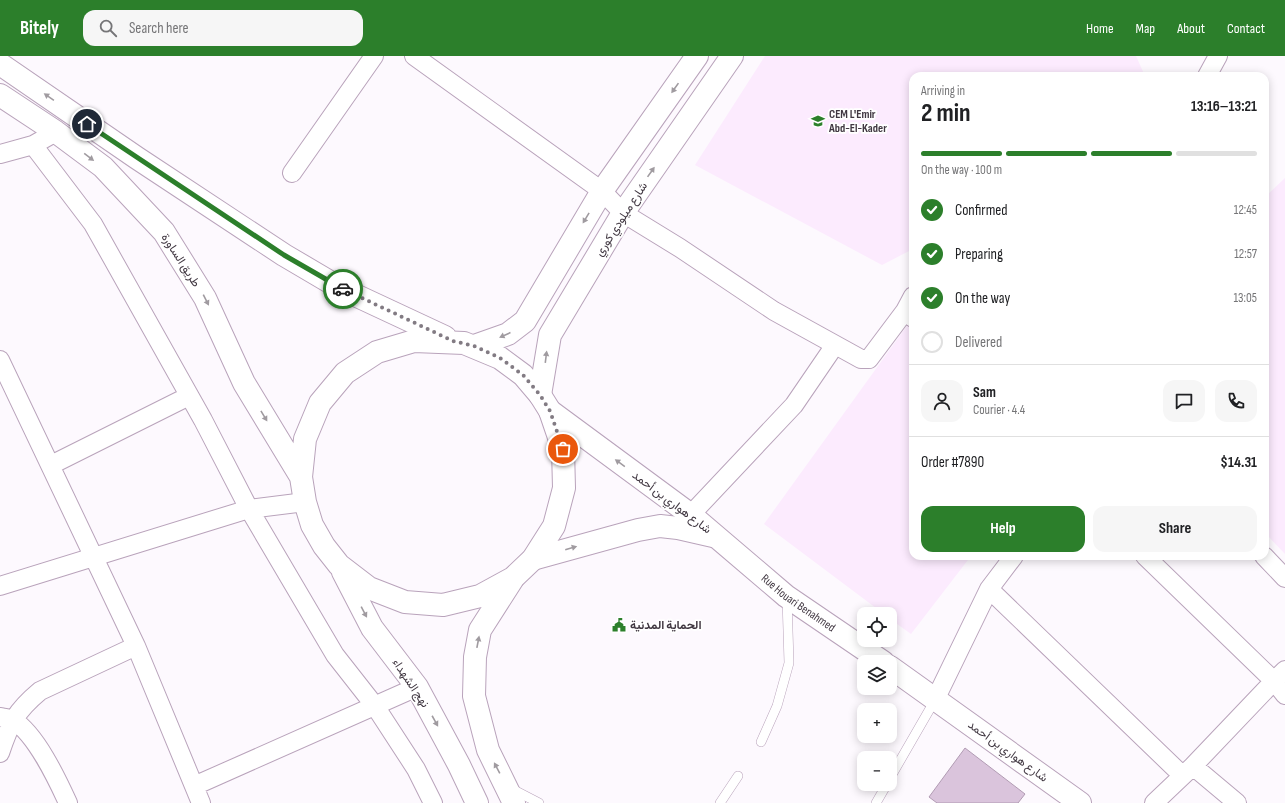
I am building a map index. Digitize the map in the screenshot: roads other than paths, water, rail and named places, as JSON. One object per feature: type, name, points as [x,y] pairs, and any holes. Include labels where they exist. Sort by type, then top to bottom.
[{"type":"main road","points":[[474,346],[508,334],[525,321],[602,191],[697,56]]},
{"type":"main road","name":"شارع ميلودي كوري","points":[[545,403],[550,335],[623,213],[732,56]]},
{"type":"main road","points":[[0,64],[137,158],[284,255],[340,288],[453,341],[474,346],[500,358],[523,375],[545,403],[563,449],[564,488],[554,526],[533,559],[513,578],[480,630],[475,657],[474,696],[488,750],[511,795]]},
{"type":"main road","name":"طريق الساورة","points":[[0,95],[56,132],[103,167],[164,232],[205,298],[244,384],[301,477]]},
{"type":"main road","points":[[453,341],[414,341],[407,343],[377,352],[345,373],[320,403],[305,439],[301,477],[305,502],[315,530],[324,546],[339,566],[369,588],[405,602],[443,604],[480,596],[513,578]]},
{"type":"main road","name":"شارع هواري بن أحمد","points":[[545,403],[685,522],[718,537]]},
{"type":"main road","name":"شارع هواري بن أحمد","points":[[533,559],[638,530],[685,522]]},
{"type":"main road","name":"Rue Houari Benahmed","points":[[718,537],[786,596],[873,655]]},
{"type":"main road","name":"نهج الشهداء","points":[[339,566],[372,628],[417,687],[459,765],[477,803]]},
{"type":"main road","points":[[897,672],[936,698]]},
{"type":"main road","name":"شارع هواري بن أحمد","points":[[936,698],[1080,803]]},
{"type":"street","points":[[292,173],[374,56]]},
{"type":"street","points":[[414,56],[602,191],[623,213],[680,248],[774,311],[861,359],[869,358],[909,309]]},
{"type":"street","points":[[1209,72],[1218,56]]},
{"type":"street","points":[[0,154],[33,145],[56,132]]},
{"type":"street","points":[[33,145],[93,224],[250,509],[335,656],[375,706],[416,769],[426,801]]},
{"type":"street","points":[[685,522],[794,405],[835,345]]},
{"type":"street","points":[[0,360],[136,646],[201,803]]},
{"type":"street","points":[[51,465],[189,396]]},
{"type":"street","points":[[0,586],[250,509],[305,502]]},
{"type":"street","points":[[936,698],[989,589],[1011,560]]},
{"type":"street","points":[[1150,560],[1280,676],[1285,695]]},
{"type":"street","points":[[1268,560],[1285,578]]},
{"type":"street","points":[[989,589],[1188,771],[1238,803]]},
{"type":"street","points":[[0,753],[6,718],[40,691],[136,646]]},
{"type":"street","points":[[1154,803],[1188,771],[1280,676]]},
{"type":"street","points":[[194,786],[417,687]]},
{"type":"street","points":[[6,718],[26,732],[44,756],[68,803]]},
{"type":"lane","points":[[761,742],[777,706],[789,663],[786,596]]},
{"type":"lane","points":[[897,766],[936,698]]},
{"type":"lane","points":[[720,803],[738,776]]},
{"type":"lane","points":[[876,803],[883,791]]},
{"type":"lane","points":[[511,795],[539,803]]},
{"type":"place","name":"CEM L'Emir Abd-El-Kader","points":[[818,121]]},
{"type":"place","name":"الحماية المدنية","points":[[619,625]]}]
